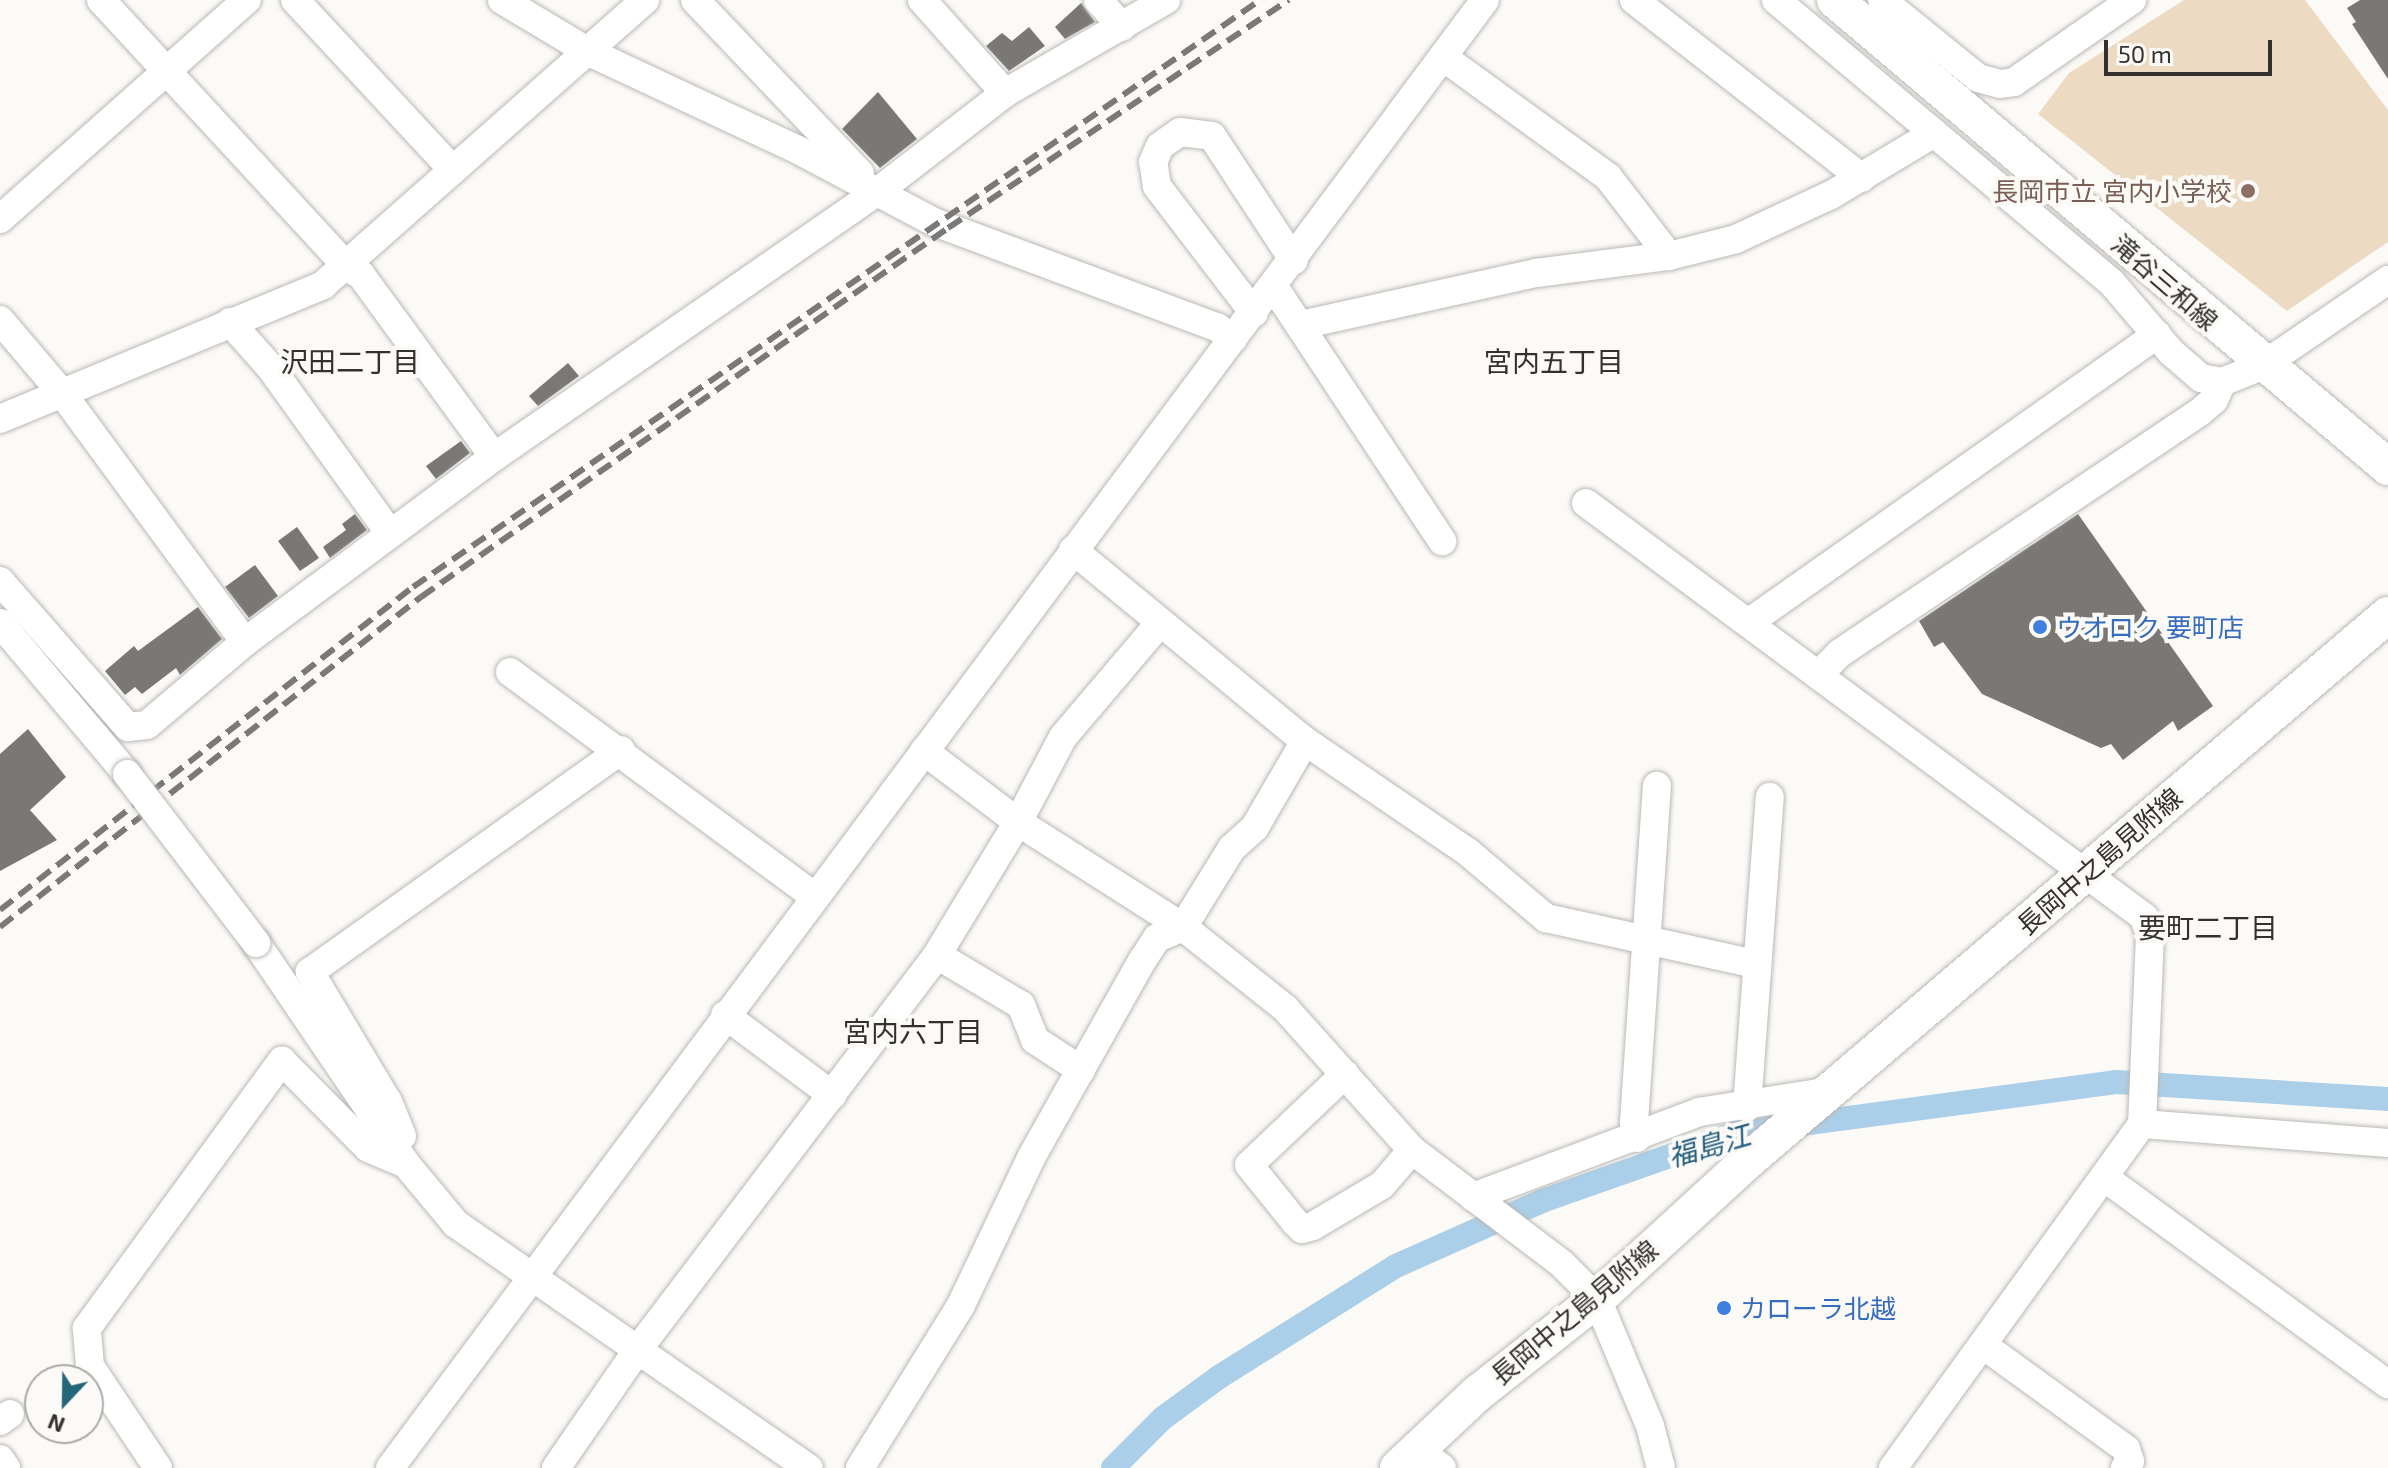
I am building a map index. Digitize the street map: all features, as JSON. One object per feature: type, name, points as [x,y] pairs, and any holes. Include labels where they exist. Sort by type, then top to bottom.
[{"type":"main road","name":"滝谷三和線","points":[[1835,0],[2262,366],[2388,467]]},
{"type":"main road","name":"長岡中之島見附線","points":[[1420,1463],[1478,1393],[1597,1299],[1751,1158],[2388,615]]},
{"type":"street","points":[[101,0],[348,268],[361,275],[494,457]]},
{"type":"street","points":[[0,219],[247,0]]},
{"type":"street","points":[[295,0],[453,170]]},
{"type":"street","points":[[502,0],[589,52],[985,244],[1217,327],[1233,339]]},
{"type":"street","points":[[0,419],[323,285],[348,268],[453,170],[645,0]]},
{"type":"street","points":[[695,0],[877,192]]},
{"type":"street","points":[[922,0],[1005,93]]},
{"type":"street","points":[[1098,0],[1122,27]]},
{"type":"street","points":[[0,581],[128,727],[147,725],[245,642],[389,532],[877,192],[1005,93],[1166,0]]},
{"type":"street","points":[[390,1468],[533,1280],[725,1015],[1073,550],[1294,261],[1485,0]]},
{"type":"street","points":[[1634,0],[1862,178]]},
{"type":"street","points":[[1776,0],[2112,283],[2157,335],[2201,378],[2222,382]]},
{"type":"street","points":[[1882,0],[1978,78],[2000,84],[2014,82],[2132,0]]},
{"type":"street","points":[[1443,57],[1608,177],[1669,256]]},
{"type":"street","points":[[1254,313],[1157,186],[1153,162],[1160,146],[1187,131],[1212,136],[1294,261]]},
{"type":"street","points":[[1301,325],[1536,273],[1669,256],[1736,239],[1862,178],[1934,133]]},
{"type":"street","points":[[1820,673],[1840,653],[2200,412],[2222,382],[2262,366],[2388,280]]},
{"type":"street","points":[[1274,287],[1442,541]]},
{"type":"street","points":[[0,320],[62,393],[245,642]]},
{"type":"street","points":[[230,322],[270,367],[389,532]]},
{"type":"street","points":[[1751,621],[2157,335]]},
{"type":"street","points":[[1586,503],[1751,621],[2144,917],[2150,935],[2141,1115],[2105,1178],[1893,1468]]},
{"type":"street","points":[[1073,550],[1159,624],[1305,741],[1469,853],[1546,918],[1756,964]]},
{"type":"street","points":[[0,623],[127,774],[256,943],[406,1164],[456,1224],[636,1352],[809,1468]]},
{"type":"street","points":[[566,1464],[636,1352],[937,955],[1018,822],[1063,737],[1159,624]]},
{"type":"street","points":[[510,672],[621,750],[814,896]]},
{"type":"street","points":[[860,1468],[961,1305],[1032,1156],[1157,938],[1183,927],[1232,848],[1255,827],[1305,741]]},
{"type":"street","points":[[406,1164],[388,1102],[310,972],[621,750]]},
{"type":"street","points":[[924,751],[1018,822],[1183,927],[1285,1008],[1412,1150],[1526,1241],[1562,1264],[1597,1299],[1650,1426],[1661,1468]]},
{"type":"street","points":[[1637,1138],[1634,1122],[1657,786]]},
{"type":"street","points":[[1747,1107],[1770,797]]},
{"type":"street","points":[[937,955],[1021,1005],[1035,1040],[1081,1070]]},
{"type":"street","points":[[725,1015],[832,1095]]},
{"type":"street","points":[[158,1468],[90,1366],[87,1328],[282,1061],[368,1148],[406,1164]]},
{"type":"street","points":[[1345,1074],[1249,1165],[1295,1222],[1302,1229],[1313,1226],[1382,1185],[1412,1150]]},
{"type":"street","points":[[1479,1204],[1541,1169],[1637,1138],[1699,1112],[1821,1099]]},
{"type":"street","points":[[2141,1115],[2388,1143]]},
{"type":"street","points":[[2105,1178],[2388,1384]]},
{"type":"street","points":[[1983,1345],[2126,1449],[2130,1461],[2125,1468]]},
{"type":"street","points":[[0,1459],[6,1468]]},
{"type":"shaded area","name":"長岡市立 宮内小学校","points":[[2184,0],[2305,0],[2388,110],[2388,242],[2287,311],[2038,114],[2069,73]]},
{"type":"building","points":[[2360,0],[2388,0],[2388,79],[2352,24],[2356,22],[2347,8]]},
{"type":"building","points":[[1081,3],[1095,22],[1065,39],[1055,27]]},
{"type":"building","points":[[1029,27],[1045,46],[1009,71],[986,46],[1002,33],[1012,41]]},
{"type":"building","points":[[878,92],[917,139],[880,168],[842,129]]},
{"type":"building","points":[[568,363],[579,376],[538,406],[529,396]]},
{"type":"building","points":[[461,441],[470,453],[436,479],[426,466]]},
{"type":"building","points":[[355,514],[367,530],[330,558],[323,547],[346,530],[342,524]]},
{"type":"building","name":"ウオロク 要町店","points":[[2078,514],[2213,706],[2178,731],[2173,721],[2123,760],[2111,744],[2101,748],[1982,694],[1943,642],[1934,647],[1919,621]]},
{"type":"building","points":[[297,527],[319,558],[300,571],[278,541]]},
{"type":"building","points":[[255,565],[278,596],[249,618],[225,587]]},
{"type":"building","points":[[198,607],[222,639],[180,675],[176,668],[142,694],[135,687],[125,695],[105,671],[134,646],[138,651]]},
{"type":"building","points":[[28,729],[66,777],[30,810],[57,840],[0,871],[0,754]]},
{"type":"waterway","name":"福島江","points":[[1113,1468],[1163,1418],[1219,1377],[1396,1266],[1542,1201],[1735,1133],[2116,1082],[2388,1099]]},
{"type":"railway","points":[[0,910],[413,587],[1260,0]]},
{"type":"railway","points":[[0,927],[421,597],[948,228],[1289,0]]},
{"type":"place","name":"長岡市立 宮内小学校","points":[[2248,191]]},
{"type":"place","name":"ウオロク 要町店","points":[[2040,627]]},
{"type":"place","name":"カローラ北越","points":[[1724,1308]]},
{"type":"district","name":"沢田二丁目","points":[[350,361]]},
{"type":"district","name":"宮内五丁目","points":[[1554,361]]},
{"type":"district","name":"要町二丁目","points":[[2208,927]]},
{"type":"district","name":"宮内六丁目","points":[[913,1031]]}]
